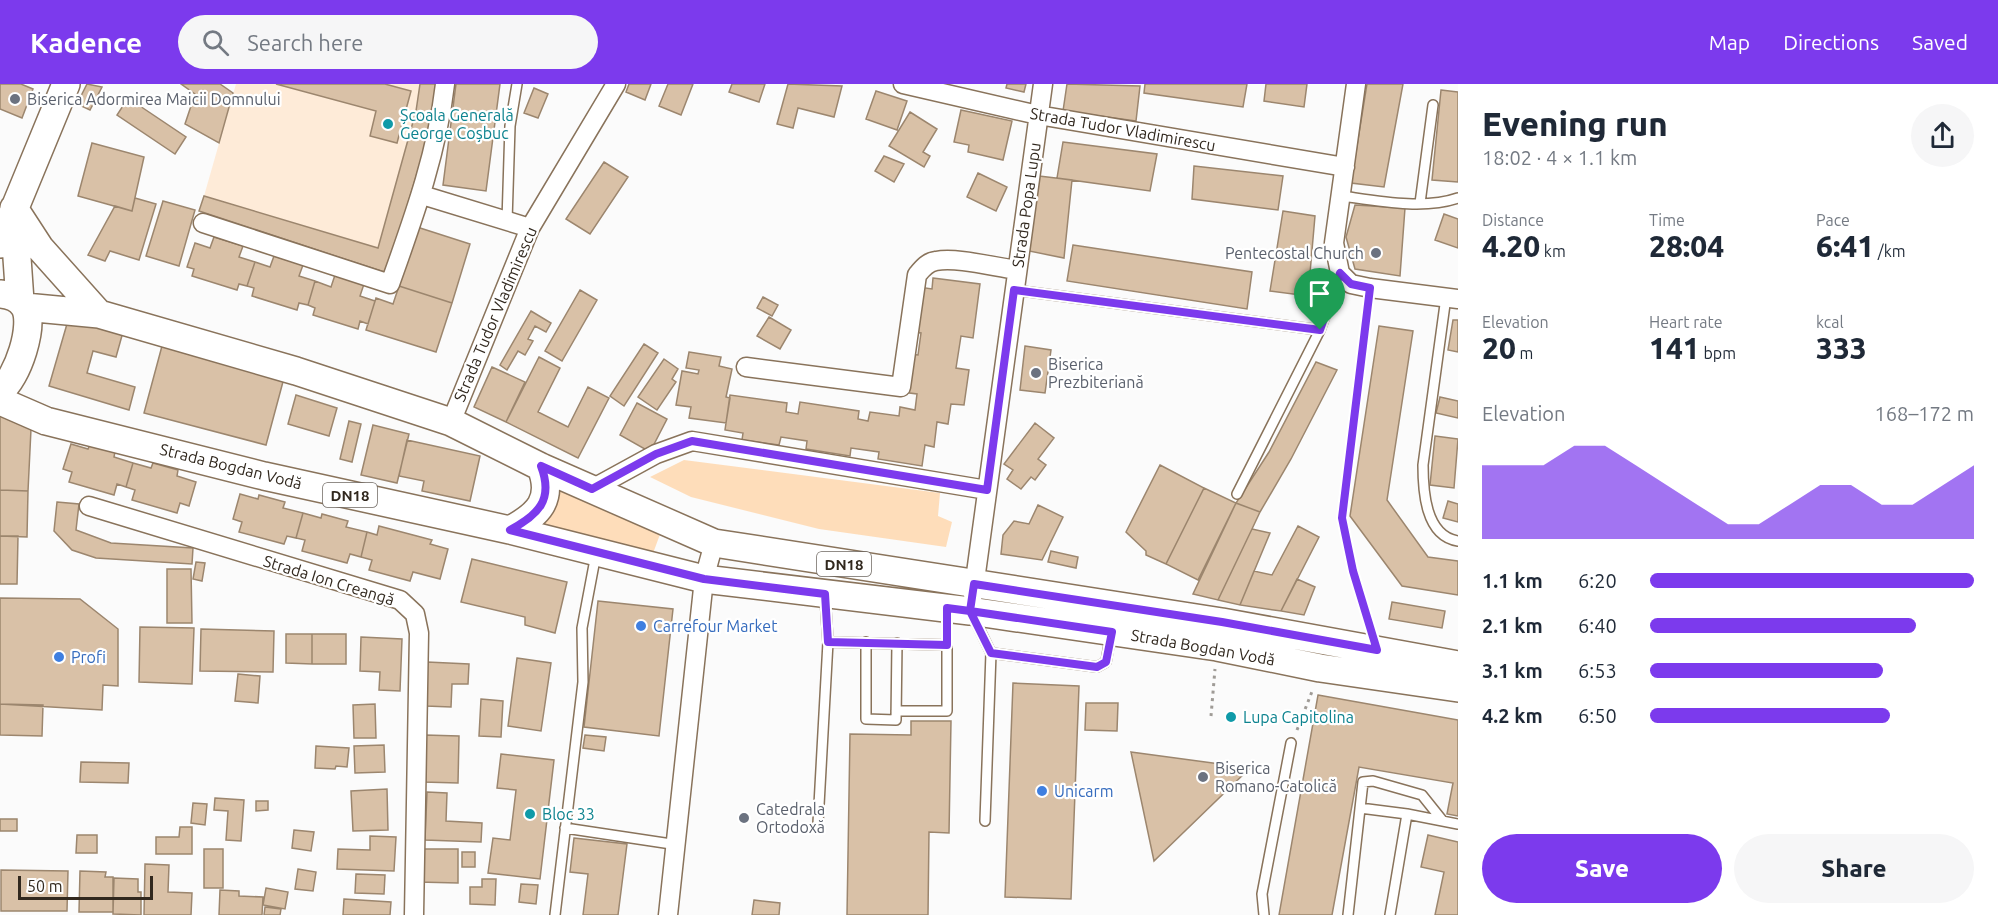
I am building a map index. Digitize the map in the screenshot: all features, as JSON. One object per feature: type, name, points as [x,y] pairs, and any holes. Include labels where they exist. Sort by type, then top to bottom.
[{"type":"main road","points":[[0,244],[66,84]]},
{"type":"main road","points":[[0,391],[13,379],[27,332],[15,300],[14,208]]},
{"type":"main road","points":[[14,208],[40,248],[99,314]]},
{"type":"main road","name":"DN18","points":[[15,300],[99,314],[296,371],[451,422]]},
{"type":"main road","name":"Strada Bogdan Vodă","points":[[0,401],[46,421],[264,476],[510,530],[596,554],[704,579],[959,610],[1218,647],[1320,668],[1458,688]]},
{"type":"main road","name":"Strada Bogdan Vodă","points":[[451,422],[541,466],[714,543],[1222,622],[1458,665]]},
{"type":"main road","points":[[510,530],[533,517],[544,499],[547,482],[541,466]]},
{"type":"street","points":[[203,223],[390,284],[422,195],[442,113],[445,84]]},
{"type":"street","name":"Strada Tudor Vladimirescu","points":[[451,422],[530,228],[616,84]]},
{"type":"street","name":"Strada Tudor Vladimirescu","points":[[903,84],[1038,115],[1345,167]]},
{"type":"street","name":"Strada Popa Lupu","points":[[959,610],[974,584],[1043,84]]},
{"type":"street","points":[[1356,84],[1334,243],[1340,273],[1351,284],[1452,298]]},
{"type":"street","points":[[422,195],[530,228]]},
{"type":"street","points":[[746,367],[901,387],[917,275],[925,266],[935,261],[1017,270]]},
{"type":"street","points":[[592,489],[656,454],[692,441],[987,490]]},
{"type":"street","name":"Strada Ion Creangă","points":[[89,506],[400,600],[415,614],[419,633],[414,915]]},
{"type":"street","points":[[668,915],[678,845],[704,579],[714,543]]},
{"type":"lane","points":[[507,221],[510,126],[517,84]]},
{"type":"lane","points":[[1420,203],[1433,105]]},
{"type":"lane","points":[[1342,196],[1420,203],[1445,202],[1458,198]]},
{"type":"lane","points":[[1238,494],[1320,330],[1340,273]]},
{"type":"lane","points":[[1014,290],[1320,330]]},
{"type":"lane","points":[[1452,298],[1423,465],[1423,488],[1429,514],[1440,531],[1458,541]]},
{"type":"lane","points":[[555,915],[583,682],[582,628],[596,554]]},
{"type":"lane","points":[[818,823],[828,642],[825,594]]},
{"type":"lane","points":[[896,711],[947,711],[947,645],[959,610]]},
{"type":"lane","points":[[959,610],[991,653],[985,821]]},
{"type":"lane","points":[[991,653],[1097,667],[1106,662],[1112,632]]},
{"type":"lane","points":[[828,642],[947,645]]},
{"type":"lane","points":[[866,642],[866,720],[896,720],[897,643]]},
{"type":"lane","points":[[1264,915],[1262,894],[1291,743]]},
{"type":"lane","points":[[1348,915],[1364,782],[1373,781],[1422,795],[1442,820]]},
{"type":"lane","points":[[1360,808],[1458,824]]},
{"type":"lane","points":[[1389,915],[1407,814]]},
{"type":"lane","points":[[565,828],[678,845]]},
{"type":"path","points":[[1370,288],[1342,518],[1353,571],[1377,650]]},
{"type":"path","points":[[1211,716],[1218,647]]},
{"type":"path","points":[[1291,743],[1306,711],[1320,668]]},
{"type":"shaded area","points":[[236,84],[420,84],[416,111],[378,248],[204,196]]},
{"type":"shaded area","points":[[684,460],[940,493],[938,516],[952,522],[946,547],[819,529],[691,497],[650,477]]},
{"type":"shaded area","points":[[552,486],[662,529],[652,556],[539,528]]},
{"type":"building","name":"Biserica Adormirea Maicii Domnului","points":[[0,84],[21,84],[33,89],[22,118],[0,109]]},
{"type":"building","points":[[87,84],[102,87],[90,110],[77,104]]},
{"type":"building","points":[[181,84],[220,84],[233,93],[219,143],[185,124],[195,94]]},
{"type":"building","name":"Școala Generală George Coșbuc","points":[[276,84],[385,84],[411,91],[397,143],[370,136],[376,111]]},
{"type":"building","points":[[420,84],[438,84],[434,117],[387,273],[199,211],[204,196],[378,248],[416,111]]},
{"type":"building","points":[[456,84],[500,84],[486,191],[443,185]]},
{"type":"building","points":[[629,84],[651,84],[645,100],[626,92]]},
{"type":"building","points":[[668,84],[693,84],[681,115],[659,106]]},
{"type":"building","points":[[732,84],[765,84],[759,102],[729,92]]},
{"type":"building","points":[[788,84],[842,86],[834,117],[798,108],[793,128],[777,124]]},
{"type":"building","points":[[1007,84],[1026,84],[1024,92],[1006,88]]},
{"type":"building","points":[[1067,84],[1140,86],[1136,121],[1063,111]]},
{"type":"building","points":[[1145,84],[1247,84],[1243,107],[1144,93]]},
{"type":"building","points":[[1266,84],[1307,84],[1304,107],[1264,101]]},
{"type":"building","points":[[1367,84],[1403,84],[1384,187],[1351,183]]},
{"type":"building","points":[[534,88],[548,94],[538,118],[524,113]]},
{"type":"building","points":[[1441,90],[1458,92],[1458,182],[1432,180]]},
{"type":"building","points":[[876,91],[907,101],[897,130],[866,119]]},
{"type":"building","points":[[128,98],[186,137],[175,154],[117,115]]},
{"type":"building","points":[[961,110],[1012,121],[1003,160],[968,152],[969,145],[954,142]]},
{"type":"building","points":[[910,112],[937,129],[923,152],[930,156],[924,167],[889,146]]},
{"type":"building","points":[[1063,142],[1157,154],[1150,191],[1057,178]]},
{"type":"building","points":[[92,143],[144,157],[132,211],[78,196]]},
{"type":"building","points":[[884,156],[904,164],[894,182],[875,171]]},
{"type":"building","points":[[604,162],[628,177],[590,234],[566,219]]},
{"type":"building","points":[[1194,166],[1283,176],[1278,210],[1192,199]]},
{"type":"building","points":[[978,173],[1007,187],[996,211],[967,197]]},
{"type":"building","points":[[1039,176],[1072,180],[1064,258],[1029,251]]},
{"type":"building","points":[[135,198],[156,204],[139,260],[110,251],[105,261],[88,255],[115,206],[132,211]]},
{"type":"building","points":[[163,201],[195,210],[179,266],[146,256]]},
{"type":"building","name":"Pentecostal Church","points":[[1355,205],[1405,208],[1400,276],[1355,269],[1346,237]]},
{"type":"building","points":[[1283,211],[1315,216],[1308,296],[1270,291]]},
{"type":"building","points":[[1444,214],[1458,219],[1458,248],[1435,240]]},
{"type":"building","points":[[417,227],[470,244],[452,303],[399,286]]},
{"type":"building","points":[[214,237],[243,246],[239,257],[255,262],[247,286],[239,284],[237,290],[192,276],[194,269],[187,267],[195,243],[210,248]]},
{"type":"building","points":[[1073,245],[1252,272],[1247,309],[1067,281]]},
{"type":"building","points":[[274,256],[303,265],[299,276],[315,281],[308,305],[299,303],[297,310],[252,296],[254,288],[247,286],[255,262],[270,267]]},
{"type":"building","points":[[335,275],[364,284],[360,296],[375,301],[368,324],[360,321],[358,329],[313,315],[315,308],[308,305],[315,281],[331,287]]},
{"type":"building","points":[[933,278],[980,284],[973,338],[961,336],[956,368],[969,370],[964,405],[951,404],[948,424],[937,422],[934,447],[925,445],[922,466],[878,459],[879,452],[851,448],[850,456],[806,449],[807,441],[781,437],[779,445],[742,440],[743,433],[725,430],[730,395],[787,403],[786,412],[798,414],[800,402],[859,411],[858,419],[868,421],[870,412],[899,416],[900,407],[915,410],[917,394],[902,392],[908,354],[918,355],[921,333],[912,332],[919,287],[932,289]]},
{"type":"building","points":[[399,286],[452,303],[436,352],[366,330],[376,298],[393,304]]},
{"type":"building","points":[[580,290],[597,300],[562,361],[545,351]]},
{"type":"building","points":[[763,297],[778,305],[772,316],[757,308]]},
{"type":"building","points":[[531,311],[551,323],[546,332],[535,326],[528,339],[533,341],[525,355],[518,351],[507,370],[500,365]]},
{"type":"building","points":[[69,317],[123,332],[116,357],[93,351],[87,373],[135,387],[129,410],[49,386]]},
{"type":"building","points":[[769,317],[791,330],[780,349],[757,336]]},
{"type":"building","points":[[1453,320],[1458,320],[1458,352],[1448,350]]},
{"type":"building","points":[[1379,326],[1413,331],[1387,500],[1428,557],[1458,561],[1458,595],[1402,586],[1350,516]]},
{"type":"building","points":[[644,344],[658,353],[624,406],[610,396]]},
{"type":"building","points":[[162,346],[284,378],[266,445],[144,413]]},
{"type":"building","points":[[1025,346],[1051,350],[1045,393],[1020,390]]},
{"type":"building","points":[[689,352],[721,357],[719,366],[732,369],[726,397],[730,398],[726,423],[689,418],[691,407],[676,405],[682,371],[698,374],[699,370],[686,368]]},
{"type":"building","points":[[539,357],[560,368],[538,412],[568,427],[588,387],[609,398],[578,458],[506,422]]},
{"type":"building","points":[[664,359],[678,369],[672,379],[676,382],[657,410],[638,397]]},
{"type":"building","points":[[1316,362],[1337,370],[1291,459],[1260,512],[1236,503],[1269,452]]},
{"type":"building","points":[[492,367],[525,382],[506,422],[474,407]]},
{"type":"building","points":[[296,395],[337,408],[329,436],[288,424]]},
{"type":"building","points":[[1440,397],[1458,401],[1458,418],[1436,413]]},
{"type":"building","points":[[637,403],[667,419],[650,452],[620,435]]},
{"type":"building","points":[[0,415],[31,429],[28,491],[0,490]]},
{"type":"building","points":[[349,421],[361,424],[352,462],[340,459]]},
{"type":"building","points":[[1035,423],[1054,438],[1038,459],[1046,465],[1035,480],[1031,477],[1021,489],[1007,479],[1013,470],[1004,464]]},
{"type":"building","points":[[373,425],[409,434],[397,483],[361,475]]},
{"type":"building","points":[[1435,436],[1458,439],[1454,488],[1430,485]]},
{"type":"building","points":[[407,440],[480,456],[470,501],[422,491],[424,481],[399,476]]},
{"type":"building","points":[[71,444],[88,449],[90,444],[115,452],[114,457],[133,463],[126,487],[117,484],[114,495],[69,482],[72,472],[63,469]]},
{"type":"building","points":[[133,463],[151,468],[153,463],[178,470],[177,476],[196,482],[189,506],[180,503],[177,513],[132,500],[135,490],[126,487]]},
{"type":"building","points":[[1160,465],[1204,488],[1166,564],[1146,555],[1146,551],[1126,532]]},
{"type":"building","points":[[1204,488],[1236,503],[1198,580],[1166,564]]},
{"type":"building","points":[[0,490],[28,491],[27,537],[0,536]]},
{"type":"building","points":[[240,494],[258,499],[259,495],[285,502],[283,508],[303,513],[296,538],[287,536],[284,544],[239,532],[242,522],[233,519]]},
{"type":"building","points":[[1448,501],[1458,504],[1458,522],[1443,518]]},
{"type":"building","points":[[57,502],[79,504],[76,530],[111,543],[193,548],[192,564],[96,558],[72,550],[54,531]]},
{"type":"building","points":[[1236,503],[1260,512],[1218,600],[1193,594]]},
{"type":"building","points":[[1038,505],[1063,517],[1042,560],[1001,554],[1003,535],[1014,521],[1029,524]]},
{"type":"building","points":[[303,513],[321,518],[322,514],[348,521],[346,527],[367,532],[361,557],[350,554],[347,563],[302,551],[305,540],[296,538]]},
{"type":"building","points":[[379,526],[432,540],[430,544],[448,549],[440,579],[413,572],[410,581],[369,570],[372,560],[361,557],[367,532],[377,535]]},
{"type":"building","points":[[1298,526],[1319,537],[1281,611],[1240,605],[1254,571],[1272,575]]},
{"type":"building","points":[[1252,529],[1270,533],[1240,605],[1218,600]]},
{"type":"building","points":[[0,536],[18,536],[17,584],[0,584]]},
{"type":"building","points":[[1051,551],[1078,557],[1076,568],[1048,562]]},
{"type":"building","points":[[472,559],[567,582],[555,633],[525,625],[525,617],[461,602]]},
{"type":"building","points":[[196,562],[205,563],[202,581],[193,579]]},
{"type":"building","points":[[167,569],[191,569],[192,623],[167,623]]},
{"type":"building","points":[[1297,579],[1315,587],[1304,615],[1281,611]]},
{"type":"building","name":"Profi","points":[[0,598],[80,599],[118,629],[118,686],[103,685],[102,710],[0,704]]},
{"type":"building","points":[[598,601],[673,609],[659,736],[584,727]]},
{"type":"building","points":[[1392,602],[1445,611],[1442,628],[1389,619]]},
{"type":"building","points":[[140,627],[194,628],[192,684],[139,682]]},
{"type":"building","points":[[201,629],[274,631],[273,672],[200,671]]},
{"type":"building","points":[[286,634],[312,634],[312,664],[286,663]]},
{"type":"building","points":[[312,634],[346,634],[346,664],[312,664]]},
{"type":"building","points":[[361,637],[402,639],[400,691],[379,690],[380,672],[360,671]]},
{"type":"building","points":[[517,658],[551,663],[541,731],[508,726]]},
{"type":"building","points":[[427,662],[469,664],[468,684],[452,684],[451,707],[426,706]]},
{"type":"building","points":[[238,674],[260,676],[258,703],[235,701]]},
{"type":"building","name":"Unicarm","points":[[1013,683],[1079,686],[1071,899],[1005,897]]},
{"type":"building","points":[[1318,695],[1458,720],[1458,816],[1447,814],[1453,783],[1359,767],[1332,915],[1279,915]]},
{"type":"building","points":[[481,699],[503,701],[501,737],[479,736]]},
{"type":"building","points":[[1086,703],[1118,703],[1117,731],[1085,730]]},
{"type":"building","points":[[0,704],[43,705],[42,736],[0,735]]},
{"type":"building","points":[[375,704],[376,738],[354,738],[353,705]]},
{"type":"building","points":[[911,721],[951,721],[949,833],[929,832],[928,915],[847,915],[850,734],[911,735]]},
{"type":"building","points":[[425,735],[459,736],[458,783],[423,782]]},
{"type":"building","points":[[585,735],[606,737],[604,751],[583,748]]},
{"type":"building","points":[[384,745],[385,772],[355,773],[354,746]]},
{"type":"building","points":[[316,746],[349,748],[347,767],[315,768]]},
{"type":"building","points":[[1131,752],[1250,768],[1154,861]]},
{"type":"building","name":"Bloc 33","points":[[501,754],[554,760],[540,879],[488,873],[493,838],[510,840],[516,790],[497,788]]},
{"type":"building","points":[[81,762],[129,763],[128,783],[80,782]]},
{"type":"building","points":[[387,789],[388,830],[353,831],[351,791]]},
{"type":"building","points":[[427,792],[447,793],[446,821],[482,823],[481,842],[425,840]]},
{"type":"building","points":[[215,798],[244,800],[241,841],[226,840],[228,811],[214,810]]},
{"type":"building","points":[[256,801],[268,801],[268,810],[256,811]]},
{"type":"building","points":[[193,803],[207,804],[205,825],[191,823]]},
{"type":"building","points":[[0,819],[17,819],[17,831],[0,831]]},
{"type":"building","points":[[180,827],[192,827],[192,854],[156,854],[156,837],[179,837]]},
{"type":"building","points":[[294,830],[314,832],[311,851],[292,848]]},
{"type":"building","points":[[77,835],[97,835],[97,853],[76,853]]},
{"type":"building","points":[[1428,835],[1458,842],[1458,915],[1435,915],[1444,872],[1421,867]]},
{"type":"building","points":[[370,836],[396,837],[394,871],[337,869],[338,849],[370,850]]},
{"type":"building","points":[[574,838],[627,844],[618,915],[583,915],[588,874],[570,872]]},
{"type":"building","points":[[204,849],[223,849],[223,888],[204,888]]},
{"type":"building","points":[[419,849],[458,849],[458,883],[418,882]]},
{"type":"building","points":[[462,852],[475,852],[475,867],[462,867]]},
{"type":"building","points":[[145,864],[169,865],[168,892],[192,893],[191,915],[144,915]]},
{"type":"building","points":[[298,869],[316,872],[313,891],[295,889]]},
{"type":"building","points":[[1,870],[68,871],[67,911],[1,911]]},
{"type":"building","points":[[80,871],[106,872],[105,877],[113,877],[113,912],[79,912]]},
{"type":"building","points":[[356,874],[385,875],[384,894],[355,893]]},
{"type":"building","points":[[114,878],[138,879],[138,892],[141,892],[141,915],[113,914]]},
{"type":"building","points":[[482,879],[496,879],[495,905],[470,904],[470,887],[482,887]]},
{"type":"building","points":[[521,884],[538,885],[536,904],[519,902]]},
{"type":"building","points":[[266,888],[288,892],[285,909],[263,905]]},
{"type":"building","points":[[220,890],[239,891],[239,896],[263,897],[262,915],[219,915]]},
{"type":"building","points":[[344,899],[391,902],[390,915],[343,915]]},
{"type":"building","points":[[754,900],[780,903],[779,915],[752,915]]},
{"type":"building","points":[[265,907],[281,909],[280,915],[264,915]]},
{"type":"place","name":"Biserica Adormirea Maicii Domnului","points":[[15,99]]},
{"type":"place","name":"Școala Generală George Coșbuc","points":[[388,124]]},
{"type":"place","name":"Pentecostal Church","points":[[1376,253]]},
{"type":"place","name":"Biserica Prezbiteriană","points":[[1036,373]]},
{"type":"place","name":"Carrefour Market","points":[[641,626]]},
{"type":"place","name":"Profi","points":[[59,657]]},
{"type":"place","name":"Lupa Capitolina","points":[[1231,717]]},
{"type":"place","name":"Biserica Romano-Catolică","points":[[1203,777]]},
{"type":"place","name":"Unicarm","points":[[1042,791]]},
{"type":"place","name":"Bloc 33","points":[[530,814]]},
{"type":"place","name":"Catedrala Ortodoxă","points":[[744,818]]},
{"type":"route","points":[[1320,330],[1014,290],[987,490],[692,441],[656,454],[592,489],[541,466],[547,482],[544,499],[533,517],[510,530],[596,554],[704,579],[825,594],[828,642],[947,645],[947,608],[970,611],[1112,632],[1106,662],[1097,667],[991,653],[970,611],[974,584],[1222,622],[1377,650],[1353,571],[1342,518],[1370,288],[1351,284],[1340,273],[1320,330]]}]
